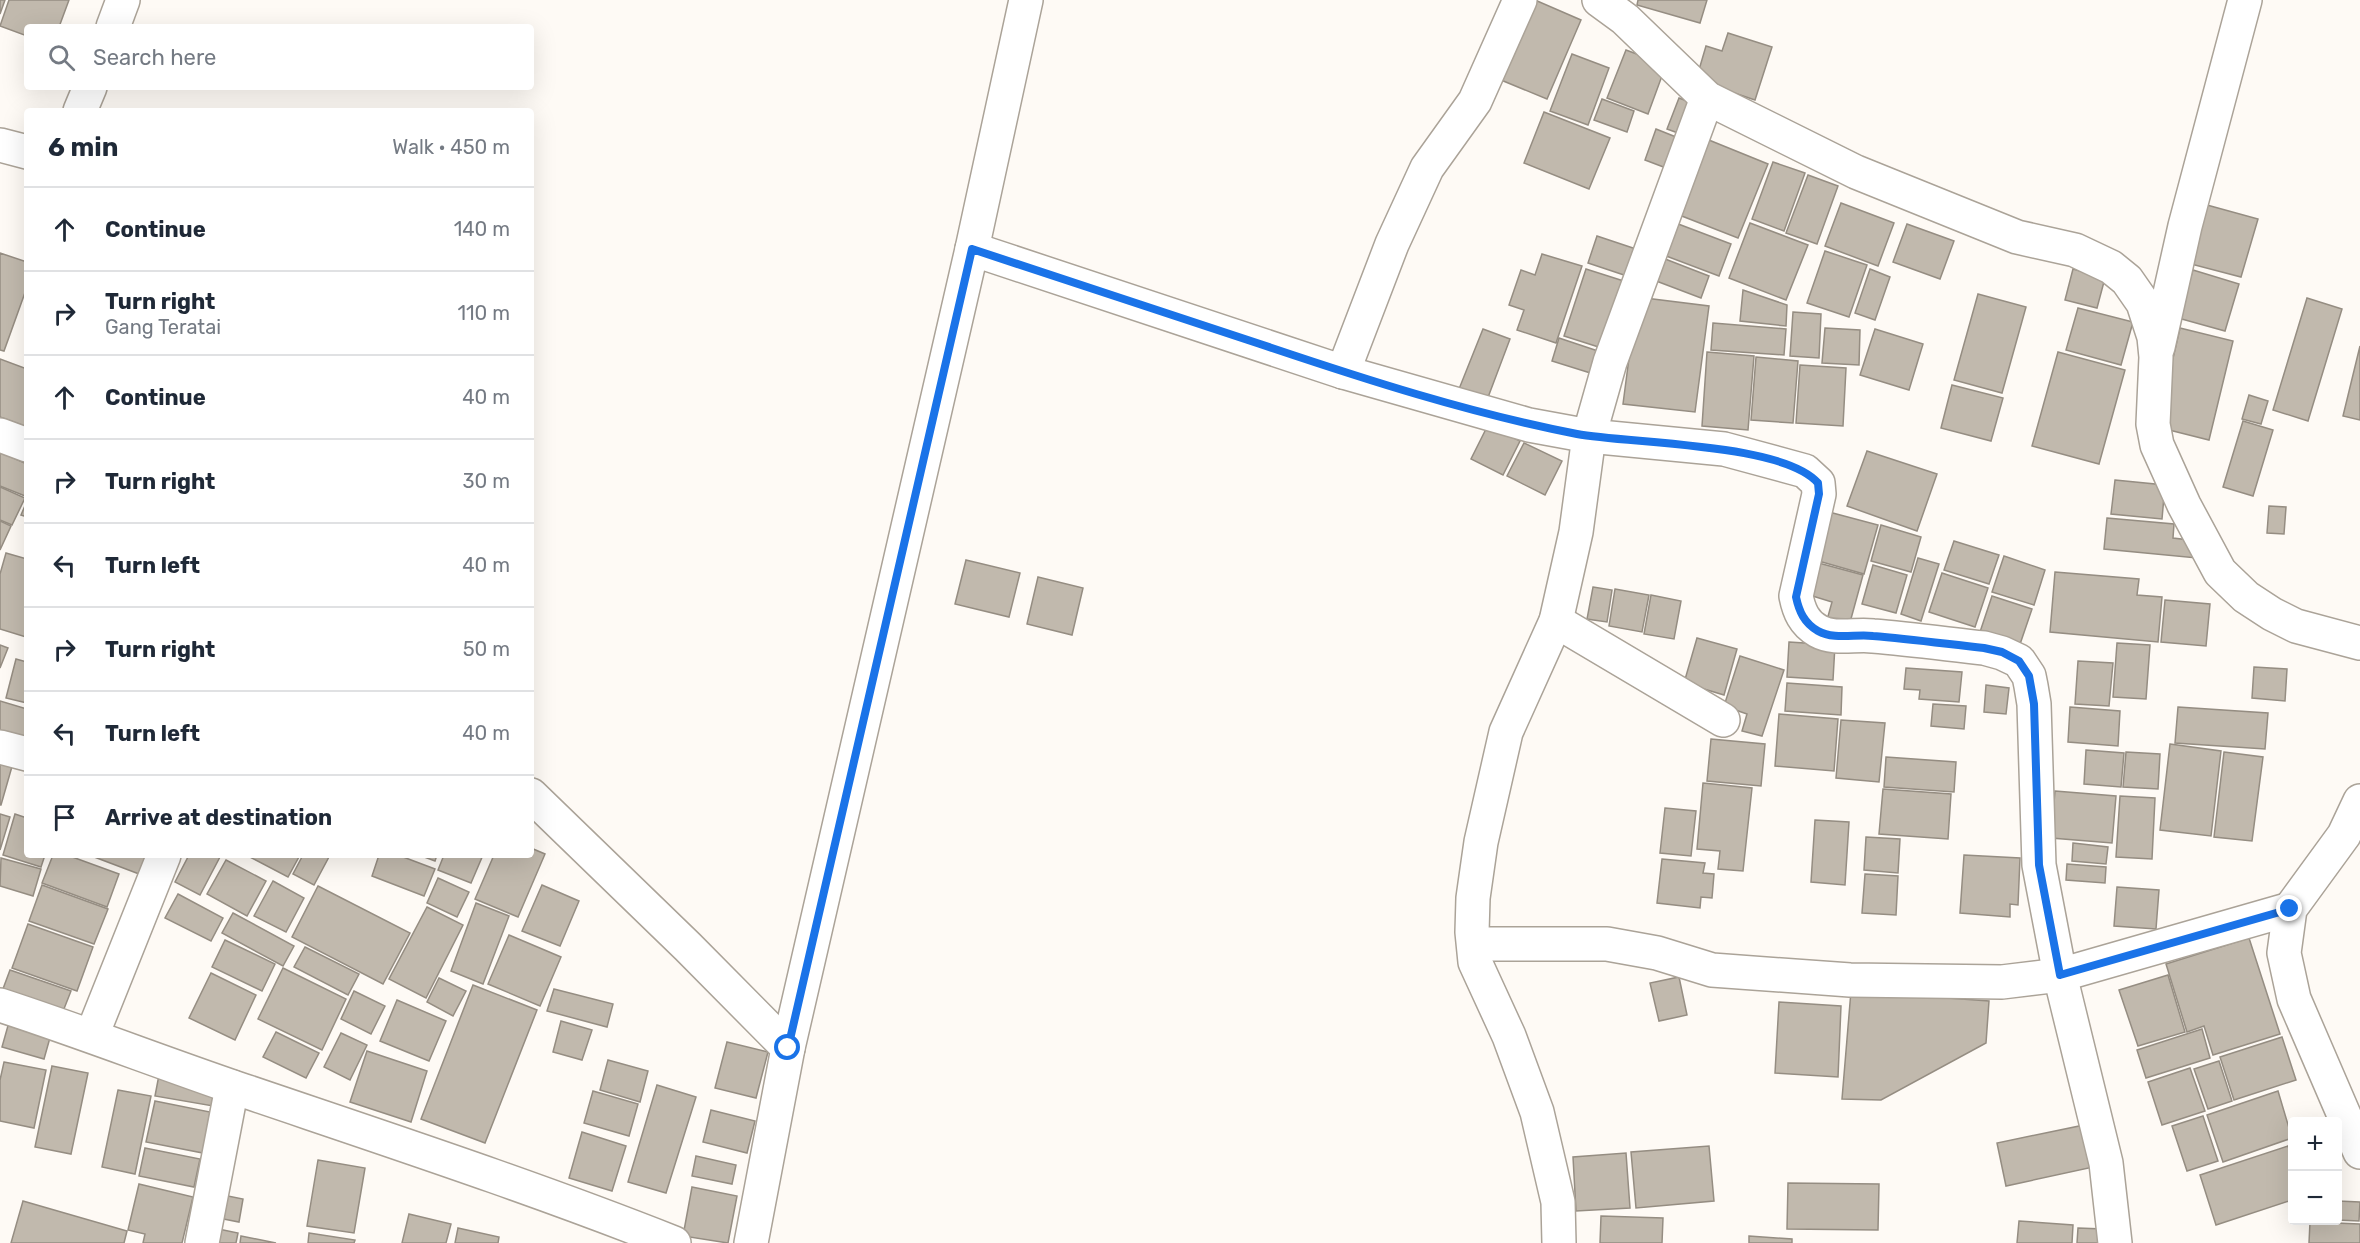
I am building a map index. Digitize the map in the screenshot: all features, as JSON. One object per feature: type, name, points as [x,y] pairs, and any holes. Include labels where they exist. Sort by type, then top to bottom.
[{"type":"street","points":[[114,24],[123,0]]},
{"type":"street","points":[[751,1243],[788,1048],[972,249],[1026,0]]},
{"type":"street","points":[[1343,372],[1392,244],[1427,168],[1475,101],[1520,0]]},
{"type":"street","points":[[1599,0],[1625,19],[1707,98],[1856,172],[2016,237],[2075,250],[2111,267],[2127,280],[2143,303],[2154,337],[2156,357],[2153,424],[2157,445],[2184,505],[2220,572],[2246,597],[2271,614],[2296,626],[2360,642]]},
{"type":"street","points":[[2156,357],[2186,226],[2246,0]]},
{"type":"street","points":[[81,108],[89,90]]},
{"type":"street","points":[[1558,1243],[1558,1202],[1537,1112],[1509,1036],[1475,962],[1472,932],[1474,887],[1481,842],[1506,732],[1556,621],[1576,532],[1589,436],[1610,362],[1707,98]]},
{"type":"street","points":[[0,145],[24,151]]},
{"type":"street","points":[[972,249],[1343,372],[1529,424],[1589,436],[1724,449],[1804,471],[1818,483],[1819,494],[1796,597],[1806,622],[1820,632],[1836,636],[1870,636],[1984,648],[2010,656],[2024,667],[2029,676],[2034,704],[2039,865],[2060,975],[2106,1163],[2115,1243]]},
{"type":"street","points":[[0,435],[24,444]]},
{"type":"street","points":[[1556,621],[1723,720]]},
{"type":"street","points":[[0,747],[24,753]]},
{"type":"street","points":[[534,798],[688,947],[788,1048]]},
{"type":"street","points":[[2360,801],[2344,836],[2290,909],[2284,953],[2294,999],[2360,1152]]},
{"type":"street","points":[[92,1035],[163,858]]},
{"type":"street","points":[[1474,944],[1607,944],[1657,953],[1712,970],[1850,980],[2002,981],[2060,975],[2290,909]]},
{"type":"street","points":[[0,1005],[564,1200],[674,1243]]},
{"type":"street","points":[[202,1243],[232,1087]]},
{"type":"building","points":[[0,0],[5,0],[0,14]]},
{"type":"building","points":[[9,0],[69,0],[60,24],[24,24],[24,35],[0,26]]},
{"type":"building","points":[[1535,0],[1581,20],[1547,99],[1501,80]]},
{"type":"building","points":[[1638,0],[1707,0],[1700,23],[1637,5]]},
{"type":"building","points":[[1728,33],[1772,47],[1755,100],[1696,80],[1706,46],[1722,51]]},
{"type":"building","points":[[1626,50],[1666,65],[1648,114],[1607,98]]},
{"type":"building","points":[[1572,54],[1609,68],[1588,125],[1550,111]]},
{"type":"building","points":[[1679,98],[1700,106],[1689,137],[1667,129]]},
{"type":"building","points":[[1602,99],[1634,111],[1627,132],[1594,120]]},
{"type":"building","points":[[1544,112],[1610,138],[1589,189],[1524,163]]},
{"type":"building","points":[[1656,129],[1686,141],[1674,171],[1645,160]]},
{"type":"building","points":[[1699,136],[1768,164],[1738,238],[1669,211]]},
{"type":"building","points":[[1773,162],[1805,173],[1784,231],[1752,219]]},
{"type":"building","points":[[1808,175],[1838,186],[1817,244],[1786,233]]},
{"type":"building","points":[[1841,203],[1894,223],[1878,266],[1825,246]]},
{"type":"building","points":[[2207,205],[2258,219],[2241,277],[2191,264]]},
{"type":"building","points":[[1673,222],[1731,244],[1719,276],[1661,254]]},
{"type":"building","points":[[1750,223],[1808,245],[1786,300],[1729,278]]},
{"type":"building","points":[[1907,224],[1954,241],[1940,279],[1893,262]]},
{"type":"building","points":[[1597,236],[1639,250],[1630,277],[1588,263]]},
{"type":"building","points":[[1825,251],[1867,265],[1849,317],[1807,303]]},
{"type":"building","points":[[0,253],[24,261],[24,295],[4,351],[0,350]]},
{"type":"building","points":[[1542,254],[1582,266],[1556,343],[1517,330],[1524,310],[1509,305],[1521,270],[1535,275]]},
{"type":"building","points":[[1660,257],[1709,276],[1701,298],[1651,279]]},
{"type":"building","points":[[1586,269],[1630,283],[1608,350],[1564,336]]},
{"type":"building","points":[[1870,269],[1890,277],[1875,320],[1855,313]]},
{"type":"building","points":[[2073,269],[2105,278],[2097,308],[2065,300]]},
{"type":"building","points":[[2193,270],[2239,284],[2225,331],[2178,318]]},
{"type":"building","points":[[1743,290],[1787,305],[1786,326],[1740,321]]},
{"type":"building","points":[[1978,294],[2026,307],[2002,393],[1954,380]]},
{"type":"building","points":[[1637,297],[1709,306],[1695,412],[1623,404]]},
{"type":"building","points":[[2307,298],[2342,309],[2308,421],[2273,410]]},
{"type":"building","points":[[2078,308],[2133,322],[2121,365],[2066,350]]},
{"type":"building","points":[[1793,312],[1821,314],[1819,358],[1790,356]]},
{"type":"building","points":[[1713,323],[1786,329],[1784,355],[1711,350]]},
{"type":"building","points":[[1825,328],[1860,330],[1859,365],[1822,363]]},
{"type":"building","points":[[2180,328],[2233,341],[2209,440],[2157,427]]},
{"type":"building","points":[[1483,329],[1510,339],[1487,400],[1459,389]]},
{"type":"building","points":[[1875,329],[1923,344],[1909,390],[1860,375]]},
{"type":"building","points":[[1559,338],[1607,354],[1600,376],[1552,361]]},
{"type":"building","points":[[2360,346],[2360,420],[2343,416]]},
{"type":"building","points":[[1707,352],[1754,356],[1748,430],[1702,426]]},
{"type":"building","points":[[2058,352],[2125,370],[2099,464],[2032,446]]},
{"type":"building","points":[[1756,357],[1798,361],[1793,423],[1751,420]]},
{"type":"building","points":[[0,359],[24,368],[24,426],[0,417]]},
{"type":"building","points":[[1800,365],[1846,368],[1843,426],[1796,423]]},
{"type":"building","points":[[1952,385],[2003,398],[1991,441],[1941,428]]},
{"type":"building","points":[[2249,395],[2268,401],[2261,424],[2242,419]]},
{"type":"building","points":[[2243,421],[2273,430],[2253,496],[2223,487]]},
{"type":"building","points":[[1488,425],[1520,441],[1503,475],[1471,459]]},
{"type":"building","points":[[1524,443],[1562,461],[1545,495],[1507,476]]},
{"type":"building","points":[[1867,451],[1937,474],[1917,531],[1847,506]]},
{"type":"building","points":[[0,452],[24,463],[24,496],[0,486]]},
{"type":"building","points":[[2115,480],[2165,485],[2162,519],[2111,514]]},
{"type":"building","points":[[0,487],[24,498],[24,500],[12,525],[0,520]]},
{"type":"building","points":[[2269,506],[2286,507],[2284,534],[2267,533]]},
{"type":"building","points":[[1829,512],[1878,525],[1864,574],[1815,560]]},
{"type":"building","points":[[2107,518],[2174,524],[2173,538],[2198,541],[2197,558],[2104,549]]},
{"type":"building","points":[[0,521],[11,526],[0,550]]},
{"type":"building","points":[[1881,525],[1921,537],[1911,572],[1871,561]]},
{"type":"building","points":[[1954,541],[1999,555],[1989,584],[1944,570]]},
{"type":"building","points":[[6,553],[24,558],[24,636],[0,629],[0,574]]},
{"type":"building","points":[[2004,556],[2045,570],[2034,605],[1992,592]]},
{"type":"building","points":[[1918,558],[1939,564],[1921,621],[1901,614]]},
{"type":"building","points":[[966,560],[1020,573],[1009,617],[955,604]]},
{"type":"building","points":[[1815,562],[1863,575],[1849,626],[1827,620],[1832,602],[1806,594]]},
{"type":"building","points":[[1873,565],[1907,575],[1896,613],[1862,604]]},
{"type":"building","points":[[2055,572],[2139,579],[2137,595],[2162,597],[2158,642],[2050,632]]},
{"type":"building","points":[[1942,573],[1988,588],[1975,627],[1929,612]]},
{"type":"building","points":[[1038,577],[1083,588],[1072,635],[1027,624]]},
{"type":"building","points":[[1593,587],[1612,590],[1607,622],[1587,619]]},
{"type":"building","points":[[1615,589],[1649,595],[1642,632],[1609,626]]},
{"type":"building","points":[[1651,595],[1681,601],[1674,639],[1644,634]]},
{"type":"building","points":[[1992,596],[2032,609],[2017,653],[1977,641]]},
{"type":"building","points":[[2165,600],[2210,604],[2206,646],[2161,642]]},
{"type":"building","points":[[1697,638],[1737,649],[1724,695],[1684,683]]},
{"type":"building","points":[[1789,642],[1835,645],[1833,680],[1787,677]]},
{"type":"building","points":[[2117,643],[2150,645],[2146,699],[2113,697]]},
{"type":"building","points":[[0,645],[8,648],[0,668]]},
{"type":"building","points":[[1740,656],[1784,670],[1762,736],[1742,731],[1747,714],[1724,706]]},
{"type":"building","points":[[16,659],[24,661],[24,702],[6,698]]},
{"type":"building","points":[[2078,661],[2113,663],[2109,706],[2075,704]]},
{"type":"building","points":[[2254,667],[2287,669],[2285,701],[2252,698]]},
{"type":"building","points":[[1906,668],[1962,672],[1959,702],[1919,699],[1920,690],[1904,689]]},
{"type":"building","points":[[1787,683],[1842,687],[1841,715],[1785,711]]},
{"type":"building","points":[[1986,685],[2009,688],[2006,714],[1984,712]]},
{"type":"building","points":[[0,701],[24,708],[24,747],[0,740]]},
{"type":"building","points":[[1933,704],[1966,706],[1964,729],[1931,726]]},
{"type":"building","points":[[2070,707],[2120,711],[2118,746],[2068,742]]},
{"type":"building","points":[[2178,707],[2268,713],[2265,749],[2175,743]]},
{"type":"building","points":[[1779,714],[1838,719],[1834,771],[1775,766]]},
{"type":"building","points":[[1841,720],[1885,723],[1879,782],[1836,778]]},
{"type":"building","points":[[1711,739],[1765,744],[1761,786],[1707,781]]},
{"type":"building","points":[[2170,744],[2221,751],[2211,836],[2160,830]]},
{"type":"building","points":[[2086,750],[2124,753],[2121,787],[2084,784]]},
{"type":"building","points":[[0,751],[15,756],[1,805],[0,805]]},
{"type":"building","points":[[2126,752],[2160,754],[2158,789],[2123,787]]},
{"type":"building","points":[[2224,752],[2263,757],[2252,841],[2214,837]]},
{"type":"building","points":[[1886,757],[1956,762],[1954,792],[1884,787]]},
{"type":"building","points":[[1703,783],[1752,788],[1743,871],[1718,869],[1720,851],[1697,849]]},
{"type":"building","points":[[1883,789],[1951,794],[1948,839],[1879,834]]},
{"type":"building","points":[[2055,791],[2116,796],[2112,843],[2051,838]]},
{"type":"building","points":[[2120,796],[2155,798],[2152,859],[2116,857]]},
{"type":"building","points":[[1665,808],[1696,811],[1691,856],[1660,853]]},
{"type":"building","points":[[0,814],[10,817],[0,850]]},
{"type":"building","points":[[15,814],[24,817],[24,858],[44,858],[41,867],[3,855]]},
{"type":"building","points":[[1815,820],[1849,822],[1845,885],[1811,882]]},
{"type":"building","points":[[1866,837],[1900,839],[1898,873],[1864,870]]},
{"type":"building","points":[[2073,843],[2108,847],[2106,864],[2072,861]]},
{"type":"building","points":[[534,849],[545,854],[518,917],[475,899],[493,858],[534,858]]},
{"type":"building","points":[[1964,855],[2020,858],[2018,905],[2010,904],[2010,917],[1960,913]]},
{"type":"building","points":[[1,858],[41,869],[33,896],[0,886]]},
{"type":"building","points":[[52,858],[75,858],[119,874],[107,907],[42,883]]},
{"type":"building","points":[[97,858],[154,858],[147,877]]},
{"type":"building","points":[[187,858],[219,858],[200,895],[175,882]]},
{"type":"building","points":[[252,858],[298,858],[288,877]]},
{"type":"building","points":[[301,858],[328,858],[314,885],[293,874]]},
{"type":"building","points":[[378,858],[406,858],[435,869],[424,896],[372,876]]},
{"type":"building","points":[[443,858],[482,858],[471,883],[438,870]]},
{"type":"building","points":[[1662,859],[1705,863],[1703,873],[1714,874],[1712,898],[1701,897],[1700,908],[1657,903]]},
{"type":"building","points":[[226,860],[266,881],[247,916],[207,894]]},
{"type":"building","points":[[2067,864],[2106,867],[2105,883],[2066,880]]},
{"type":"building","points":[[1865,874],[1898,876],[1896,915],[1862,913]]},
{"type":"building","points":[[438,878],[469,892],[457,917],[427,903]]},
{"type":"building","points":[[273,881],[304,898],[286,932],[254,916]]},
{"type":"building","points":[[42,885],[108,909],[94,944],[29,921]]},
{"type":"building","points":[[542,885],[579,901],[560,946],[522,931]]},
{"type":"building","points":[[318,886],[410,933],[383,984],[292,937]]},
{"type":"building","points":[[2117,887],[2159,890],[2156,929],[2114,926]]},
{"type":"building","points":[[178,894],[223,918],[211,941],[165,918]]},
{"type":"building","points":[[476,903],[509,916],[483,984],[451,971]]},
{"type":"building","points":[[427,907],[463,925],[426,998],[389,979]]},
{"type":"building","points":[[233,913],[294,946],[283,966],[222,933]]},
{"type":"building","points":[[28,924],[93,947],[77,991],[12,968]]},
{"type":"building","points":[[509,935],[561,957],[540,1006],[488,984]]},
{"type":"building","points":[[2249,938],[2280,1034],[2213,1055],[2204,1026],[2187,1032],[2166,964]]},
{"type":"building","points":[[225,940],[275,964],[262,991],[212,967]]},
{"type":"building","points":[[305,947],[359,974],[348,995],[294,967]]},
{"type":"building","points":[[283,968],[346,999],[322,1050],[258,1019]]},
{"type":"building","points":[[10,970],[71,991],[60,1019],[0,997]]},
{"type":"building","points":[[211,973],[256,995],[235,1040],[189,1018]]},
{"type":"building","points":[[2168,975],[2185,1032],[2138,1046],[2119,990]]},
{"type":"building","points":[[1679,977],[1687,1015],[1659,1021],[1650,983]]},
{"type":"building","points":[[439,978],[466,991],[453,1016],[427,1002]]},
{"type":"building","points":[[473,985],[537,1010],[485,1143],[421,1119]]},
{"type":"building","points":[[554,989],[613,1004],[607,1027],[547,1011]]},
{"type":"building","points":[[354,991],[385,1006],[371,1034],[341,1019]]},
{"type":"building","points":[[1851,991],[1989,1001],[1986,1043],[1881,1100],[1842,1099]]},
{"type":"building","points":[[397,1000],[446,1021],[429,1061],[380,1041]]},
{"type":"building","points":[[1779,1002],[1841,1006],[1838,1077],[1775,1073]]},
{"type":"building","points":[[11,1015],[53,1027],[44,1059],[2,1047]]},
{"type":"building","points":[[561,1021],[592,1030],[582,1060],[553,1052]]},
{"type":"building","points":[[2202,1029],[2210,1058],[2146,1078],[2137,1050]]},
{"type":"building","points":[[276,1032],[319,1053],[306,1078],[263,1057]]},
{"type":"building","points":[[341,1033],[367,1045],[350,1080],[324,1067]]},
{"type":"building","points":[[2282,1037],[2296,1080],[2234,1100],[2220,1057]]},
{"type":"building","points":[[727,1042],[768,1052],[756,1098],[715,1088]]},
{"type":"building","points":[[367,1051],[427,1071],[411,1122],[350,1102]]},
{"type":"building","points":[[608,1060],[648,1071],[640,1102],[600,1090]]},
{"type":"building","points":[[2219,1061],[2232,1101],[2208,1109],[2194,1069]]},
{"type":"building","points":[[4,1062],[46,1070],[34,1128],[0,1121],[0,1080]]},
{"type":"building","points":[[52,1066],[88,1073],[71,1154],[35,1147]]},
{"type":"building","points":[[2190,1068],[2205,1111],[2162,1125],[2148,1082]]},
{"type":"building","points":[[159,1075],[217,1086],[213,1106],[155,1096]]},
{"type":"building","points":[[657,1085],[696,1097],[666,1193],[628,1182]]},
{"type":"building","points":[[118,1090],[151,1096],[135,1174],[102,1167]]},
{"type":"building","points":[[593,1091],[638,1104],[629,1136],[584,1123]]},
{"type":"building","points":[[2278,1091],[2288,1125],[2288,1139],[2223,1162],[2207,1115]]},
{"type":"building","points":[[155,1101],[210,1112],[203,1153],[146,1142]]},
{"type":"building","points":[[711,1110],[755,1121],[747,1153],[703,1142]]},
{"type":"building","points":[[2203,1116],[2218,1161],[2187,1171],[2172,1126]]},
{"type":"building","points":[[2089,1124],[2098,1166],[2006,1186],[1997,1143]]},
{"type":"building","points":[[582,1132],[626,1146],[612,1191],[569,1178]]},
{"type":"building","points":[[1709,1146],[1714,1201],[1636,1208],[1631,1152]]},
{"type":"building","points":[[2288,1146],[2288,1201],[2216,1225],[2200,1175]]},
{"type":"building","points":[[145,1148],[200,1159],[194,1187],[139,1176]]},
{"type":"building","points":[[1626,1153],[1630,1208],[1576,1211],[1573,1157]]},
{"type":"building","points":[[696,1156],[736,1165],[732,1184],[692,1176]]},
{"type":"building","points":[[318,1160],[365,1168],[354,1233],[307,1226]]},
{"type":"building","points":[[1788,1183],[1879,1184],[1878,1230],[1787,1229]]},
{"type":"building","points":[[139,1184],[193,1197],[182,1243],[143,1243],[145,1234],[128,1230]]},
{"type":"building","points":[[692,1187],[737,1196],[728,1243],[683,1236]]},
{"type":"building","points":[[218,1194],[243,1199],[239,1222],[213,1217]]},
{"type":"building","points":[[23,1201],[127,1231],[124,1243],[11,1243]]},
{"type":"building","points":[[2342,1201],[2360,1202],[2359,1221],[2342,1220]]},
{"type":"building","points":[[409,1214],[451,1224],[446,1243],[402,1243]]},
{"type":"building","points":[[1601,1216],[1663,1218],[1662,1243],[1600,1243]]},
{"type":"building","points":[[2019,1221],[2073,1225],[2072,1243],[2017,1243]]},
{"type":"building","points":[[2360,1224],[2360,1243],[2309,1243],[2310,1225]]},
{"type":"building","points":[[209,1227],[238,1233],[236,1243],[206,1243]]},
{"type":"building","points":[[458,1228],[499,1237],[498,1243],[455,1243]]},
{"type":"building","points":[[2078,1228],[2103,1229],[2103,1243],[2077,1243]]},
{"type":"building","points":[[309,1233],[355,1240],[354,1243],[308,1243]]},
{"type":"building","points":[[241,1236],[276,1243],[240,1243]]},
{"type":"building","points":[[1749,1236],[1792,1239],[1792,1243],[1749,1243]]},
{"type":"route","points":[[788,1048],[972,249],[1343,372],[1529,424],[1589,436],[1724,449],[1804,471],[1818,483],[1819,494],[1796,597],[1806,622],[1820,632],[1836,636],[1870,636],[1984,648],[2002,652],[2019,661],[2029,676],[2034,704],[2039,865],[2060,975],[2290,909]]}]
